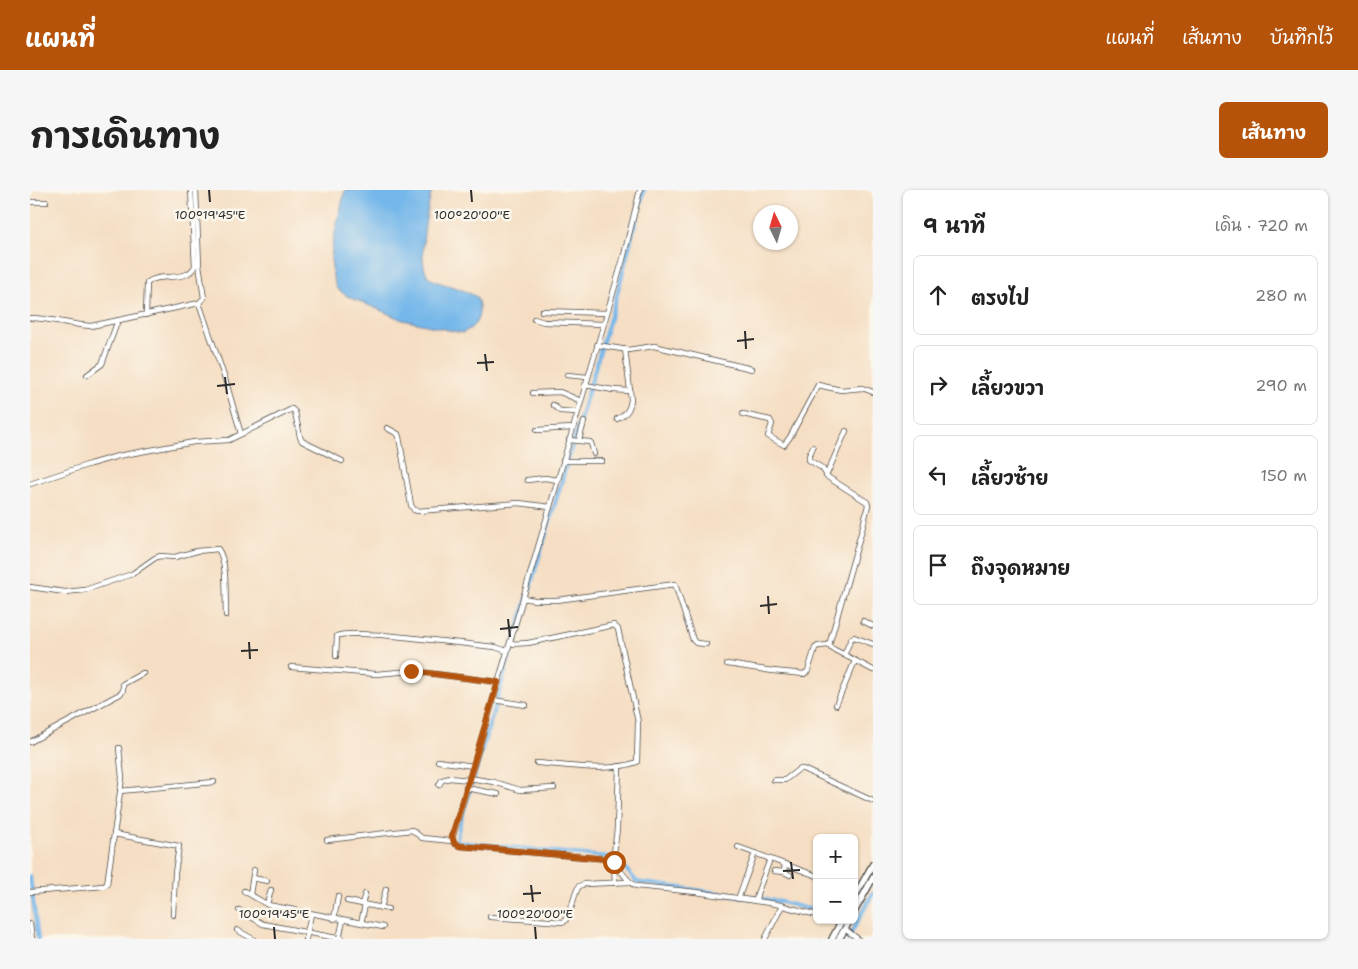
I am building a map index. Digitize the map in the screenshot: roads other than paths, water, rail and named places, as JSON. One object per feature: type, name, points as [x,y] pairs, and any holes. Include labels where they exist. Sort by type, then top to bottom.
[{"type":"main road","points":[[858,888],[873,864]]},
{"type":"main road","points":[[858,905],[873,878]]},
{"type":"main road","points":[[832,939],[839,924]]},
{"type":"main road","points":[[839,939],[847,931],[849,924]]},
{"type":"street","points":[[146,315],[147,283],[153,279],[187,274],[195,266],[191,190]]},
{"type":"street","points":[[30,318],[53,319],[91,326],[199,303],[204,298],[204,291],[199,265],[196,190]]},
{"type":"street","points":[[452,841],[466,788],[471,779],[473,766],[496,701],[498,682],[508,651],[513,644],[577,412],[588,386],[588,377],[600,347],[603,324],[623,259],[640,190]]},
{"type":"street","points":[[30,202],[46,202]]},
{"type":"street","points":[[199,303],[241,434]]},
{"type":"street","points":[[542,310],[606,314]]},
{"type":"street","points":[[534,319],[544,322],[603,324]]},
{"type":"street","points":[[87,375],[102,364],[118,320]]},
{"type":"street","points":[[600,347],[625,349],[654,346],[752,368]]},
{"type":"street","points":[[618,419],[626,415],[631,399],[625,349]]},
{"type":"street","points":[[567,375],[588,377]]},
{"type":"street","points":[[743,414],[770,420],[772,424],[768,436],[784,445],[818,385],[841,390],[862,388],[873,392]]},
{"type":"street","points":[[588,386],[630,390]]},
{"type":"street","points":[[533,393],[560,392],[581,401]]},
{"type":"street","points":[[552,405],[560,411],[577,412]]},
{"type":"street","points":[[30,484],[118,456],[194,442],[224,441],[292,409],[295,412],[302,441],[342,461]]},
{"type":"street","points":[[578,440],[584,422]]},
{"type":"street","points":[[387,428],[398,434],[399,437],[410,505],[414,510],[519,503],[550,508]]},
{"type":"street","points":[[538,430],[573,428]]},
{"type":"street","points":[[826,474],[846,431]]},
{"type":"street","points":[[569,440],[592,443],[594,454]]},
{"type":"street","points":[[813,447],[809,460],[822,468],[830,480],[867,502],[868,505],[864,526],[829,645]]},
{"type":"street","points":[[563,461],[602,461]]},
{"type":"street","points":[[527,480],[545,478],[558,480]]},
{"type":"street","points":[[30,587],[65,592],[85,590],[132,574],[155,558],[175,557],[218,549],[221,553],[223,564],[226,615]]},
{"type":"street","points":[[526,599],[557,600],[675,584],[693,640],[696,643],[706,644]]},
{"type":"street","points":[[863,620],[873,626]]},
{"type":"street","points":[[513,644],[617,626],[638,722],[637,762],[619,766],[594,767],[537,763]]},
{"type":"street","points":[[336,656],[337,636],[345,634],[379,635],[495,647],[508,651]]},
{"type":"street","points":[[844,655],[851,639],[854,637],[873,644]]},
{"type":"street","points":[[829,645],[831,648],[873,670]]},
{"type":"street","points":[[727,664],[804,674],[808,670],[815,648],[829,645]]},
{"type":"street","points":[[836,704],[855,660]]},
{"type":"street","points":[[290,667],[376,674],[411,671],[498,682]]},
{"type":"street","points":[[30,742],[120,694],[124,688],[123,684],[143,674]]},
{"type":"street","points":[[496,701],[526,705]]},
{"type":"street","points":[[31,892],[104,886],[107,884],[122,778],[120,748]]},
{"type":"street","points":[[438,761],[473,766]]},
{"type":"street","points":[[615,882],[613,859],[617,829],[619,766]]},
{"type":"street","points":[[774,780],[785,780],[799,769],[803,769],[873,802]]},
{"type":"street","points":[[439,785],[442,780],[446,779],[471,779],[494,782],[520,790],[554,788]]},
{"type":"street","points":[[120,791],[214,782]]},
{"type":"street","points":[[466,788],[498,794]]},
{"type":"street","points":[[327,840],[412,830],[422,838],[452,841],[460,846],[613,859],[630,882]]},
{"type":"street","points":[[114,834],[179,846],[175,873],[173,915]]},
{"type":"street","points":[[738,846],[813,874]]},
{"type":"street","points":[[739,896],[755,853]]},
{"type":"street","points":[[756,898],[770,859]]},
{"type":"street","points":[[784,872],[785,864]]},
{"type":"street","points":[[250,894],[254,870]]},
{"type":"street","points":[[774,870],[790,875]]},
{"type":"street","points":[[253,878],[267,881]]},
{"type":"street","points":[[490,916],[564,922],[568,918],[574,894],[579,886],[615,882],[630,882],[643,887],[756,898],[813,914]]},
{"type":"street","points":[[267,904],[271,890]]},
{"type":"street","points":[[381,908],[386,890]]},
{"type":"street","points":[[244,891],[267,904],[383,927]]},
{"type":"street","points":[[361,923],[365,894]]},
{"type":"street","points":[[334,918],[338,896]]},
{"type":"street","points":[[347,901],[388,909]]},
{"type":"street","points":[[765,939],[782,906]]},
{"type":"street","points":[[239,910],[264,924],[340,939],[343,920]]},
{"type":"street","points":[[306,939],[311,914]]},
{"type":"street","points":[[30,924],[32,939]]},
{"type":"street","points":[[237,930],[253,939]]},
{"type":"street","points":[[847,931],[856,938]]},
{"type":"water","points":[[345,190],[432,190],[424,237],[423,263],[426,273],[434,281],[477,297],[479,314],[476,323],[472,327],[462,333],[403,320],[347,296],[336,288],[331,259],[333,241]]},
{"type":"waterway","points":[[644,190],[616,298],[457,839],[459,842],[616,858],[637,882],[777,901],[813,910]]},
{"type":"waterway","points":[[30,876],[38,939]]},
{"type":"waterway","points":[[848,939],[873,893]]}]
